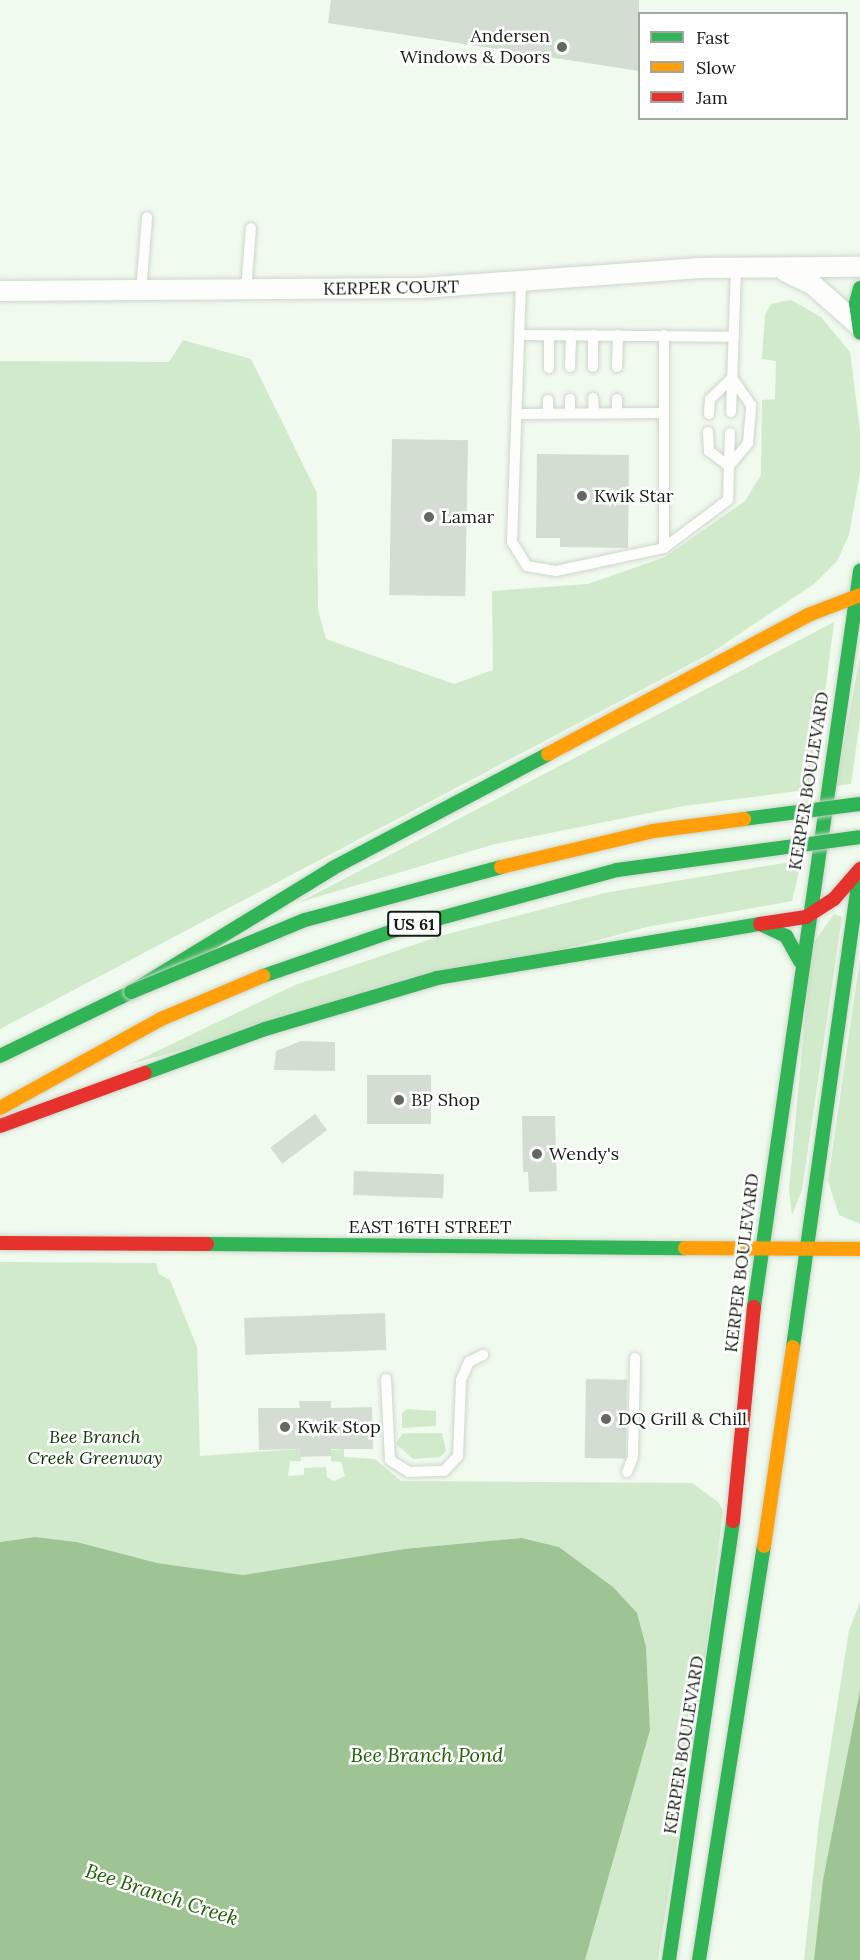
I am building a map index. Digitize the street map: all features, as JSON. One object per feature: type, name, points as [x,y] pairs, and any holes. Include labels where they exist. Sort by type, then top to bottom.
[{"type":"main road","points":[[859,328],[860,288]]},
{"type":"main road","name":"KERPER BOULEVARD","points":[[669,1960],[727,1586],[760,1247],[806,917],[860,571]]},
{"type":"main road","points":[[131,992],[333,868],[722,664],[808,615],[858,595]]},
{"type":"main road","name":"US 61","points":[[0,1056],[131,992],[305,920],[420,886],[653,831],[860,804]]},
{"type":"main road","name":"US 61","points":[[0,1108],[161,1019],[269,973],[396,930],[617,870],[760,847],[860,837]]},
{"type":"main road","points":[[0,1126],[354,1001],[437,978],[648,940],[806,917],[834,899],[860,870]]},
{"type":"main road","points":[[699,1960],[763,1556],[860,870]]},
{"type":"main road","points":[[760,924],[786,936],[800,961]]},
{"type":"main road","name":"EAST 16TH STREET","points":[[0,1243],[860,1249]]},
{"type":"street","name":"KERPER COURT","points":[[0,291],[246,291],[521,283],[736,268],[860,267]]},
{"type":"street","points":[[781,269],[812,284],[859,328]]},
{"type":"lane","points":[[141,292],[147,217]]},
{"type":"lane","points":[[246,291],[251,228]]},
{"type":"lane","points":[[731,412],[736,268]]},
{"type":"lane","points":[[521,283],[521,335],[512,542],[527,566],[556,572],[664,548],[728,500],[730,433]]},
{"type":"lane","points":[[521,335],[734,337]]},
{"type":"lane","points":[[549,335],[549,368]]},
{"type":"lane","points":[[570,367],[571,335]]},
{"type":"lane","points":[[593,335],[593,367]]},
{"type":"lane","points":[[617,368],[618,335]]},
{"type":"lane","points":[[664,335],[664,548]]},
{"type":"lane","points":[[709,414],[710,399],[732,378]]},
{"type":"lane","points":[[729,466],[748,443],[751,405],[732,378]]},
{"type":"lane","points":[[593,398],[594,413]]},
{"type":"lane","points":[[570,399],[570,413]]},
{"type":"lane","points":[[617,399],[617,413]]},
{"type":"lane","points":[[548,400],[548,414]]},
{"type":"lane","points":[[518,414],[664,413]]},
{"type":"lane","points":[[708,432],[709,451],[729,466]]},
{"type":"lane","points":[[386,1379],[390,1460],[409,1472],[444,1471],[458,1456],[461,1380],[469,1362],[483,1355]]},
{"type":"lane","points":[[627,1472],[633,1457],[635,1358]]},
{"type":"green space","points":[[791,300],[821,317],[850,352],[860,432],[860,473],[849,535],[837,561],[814,584],[711,653],[0,1029],[0,361],[169,362],[183,340],[251,359],[317,493],[318,610],[326,639],[454,684],[493,670],[492,591],[588,584],[665,557],[745,501],[761,475],[762,400],[775,399],[776,361],[762,359],[765,315],[771,304]]},
{"type":"green space","points":[[834,622],[813,789],[684,806],[495,844],[300,902]]},
{"type":"green space","points":[[860,656],[860,720],[851,784],[836,786]]},
{"type":"green space","points":[[802,860],[792,901],[647,927],[130,1064],[295,985],[440,936],[604,893]]},
{"type":"green space","points":[[834,914],[842,917],[802,1190],[792,1215],[789,1190],[810,962],[814,942]]},
{"type":"green space","points":[[860,958],[860,1224],[839,1215],[828,1181]]},
{"type":"green space","name":"Bee Branch Creek Greenway","points":[[0,1262],[156,1263],[159,1274],[170,1280],[197,1347],[200,1456],[300,1449],[301,1461],[290,1461],[288,1476],[304,1475],[304,1468],[326,1467],[327,1477],[334,1481],[345,1476],[341,1462],[331,1461],[331,1450],[344,1449],[344,1457],[375,1459],[401,1481],[692,1483],[718,1502],[723,1510],[702,1684],[658,1960],[585,1960],[650,1730],[646,1648],[613,1587],[559,1547],[523,1538],[404,1549],[243,1575],[157,1563],[77,1542],[35,1537],[0,1542]]},
{"type":"green space","points":[[408,1409],[436,1411],[436,1426],[402,1428],[402,1413]]},
{"type":"green space","points":[[442,1433],[446,1451],[440,1457],[413,1459],[396,1444],[402,1434]]},
{"type":"green space","points":[[860,1602],[860,1749],[826,1960],[804,1960],[819,1821],[849,1630]]},
{"type":"water","name":"Bee Branch Pond","points":[[35,1537],[77,1542],[157,1563],[243,1575],[404,1549],[522,1538],[559,1547],[613,1587],[637,1613],[646,1647],[650,1730],[585,1960],[0,1960],[0,1542]]},
{"type":"water","points":[[860,1690],[860,1960],[814,1960],[823,1880]]},
{"type":"building","name":"Andersen Windows & Doors","points":[[331,0],[639,0],[638,71],[328,23]]},
{"type":"building","name":"Lamar","points":[[392,439],[468,440],[465,596],[389,595]]},
{"type":"building","name":"Kwik Star","points":[[537,454],[629,455],[628,548],[560,547],[560,538],[536,538]]},
{"type":"building","points":[[301,1041],[335,1042],[335,1071],[274,1070],[276,1051]]},
{"type":"building","name":"BP Shop","points":[[367,1075],[431,1075],[431,1124],[367,1124]]},
{"type":"building","points":[[315,1114],[327,1130],[282,1164],[270,1148]]},
{"type":"building","name":"Wendy's","points":[[522,1116],[555,1116],[557,1191],[529,1192],[528,1172],[523,1172]]},
{"type":"building","points":[[354,1171],[444,1174],[443,1198],[353,1195]]},
{"type":"building","points":[[385,1313],[386,1350],[245,1355],[244,1318]]},
{"type":"building","name":"DQ Grill & Chill","points":[[586,1379],[627,1380],[626,1459],[585,1458]]},
{"type":"building","points":[[299,1401],[331,1401],[331,1408],[372,1407],[373,1449],[331,1449],[331,1456],[300,1457],[300,1449],[259,1450],[258,1408],[300,1408]]},
{"type":"traffic: fast","points":[[860,288],[856,303],[860,333]]},
{"type":"traffic: fast","points":[[754,1307],[860,571]]},
{"type":"traffic: fast","points":[[0,1056],[131,992],[333,868],[548,754]]},
{"type":"traffic: fast","points":[[744,819],[860,804]]},
{"type":"traffic: fast","points":[[263,976],[396,930],[617,870],[860,837]]},
{"type":"traffic: fast","points":[[131,992],[305,920],[501,867]]},
{"type":"traffic: fast","points":[[793,1347],[860,871]]},
{"type":"traffic: fast","points":[[760,924],[786,936],[800,961]]},
{"type":"traffic: fast","points":[[145,1073],[265,1029],[437,978],[760,924]]},
{"type":"traffic: fast","points":[[207,1244],[685,1248]]},
{"type":"traffic: fast","points":[[669,1960],[733,1521]]},
{"type":"traffic: fast","points":[[699,1960],[764,1546]]},
{"type":"traffic: slow","points":[[548,754],[808,615],[860,595]]},
{"type":"traffic: slow","points":[[501,867],[653,831],[744,819]]},
{"type":"traffic: slow","points":[[0,1108],[161,1019],[263,976]]},
{"type":"traffic: slow","points":[[685,1248],[860,1249]]},
{"type":"traffic: slow","points":[[764,1546],[793,1347]]},
{"type":"traffic: jam","points":[[760,924],[806,917],[834,899],[860,869]]},
{"type":"traffic: jam","points":[[0,1126],[145,1073]]},
{"type":"traffic: jam","points":[[0,1243],[207,1244]]},
{"type":"traffic: jam","points":[[733,1521],[754,1307]]},
{"type":"place","name":"Andersen Windows & Doors","points":[[562,47]]},
{"type":"place","name":"Kwik Star","points":[[582,496]]},
{"type":"place","name":"Lamar","points":[[429,517]]},
{"type":"place","name":"BP Shop","points":[[399,1100]]},
{"type":"place","name":"Wendy's","points":[[537,1154]]},
{"type":"place","name":"DQ Grill & Chill","points":[[606,1419]]},
{"type":"place","name":"Kwik Stop","points":[[285,1427]]},
{"type":"water label","name":"Bee Branch Creek","points":[[162,1894]]}]
